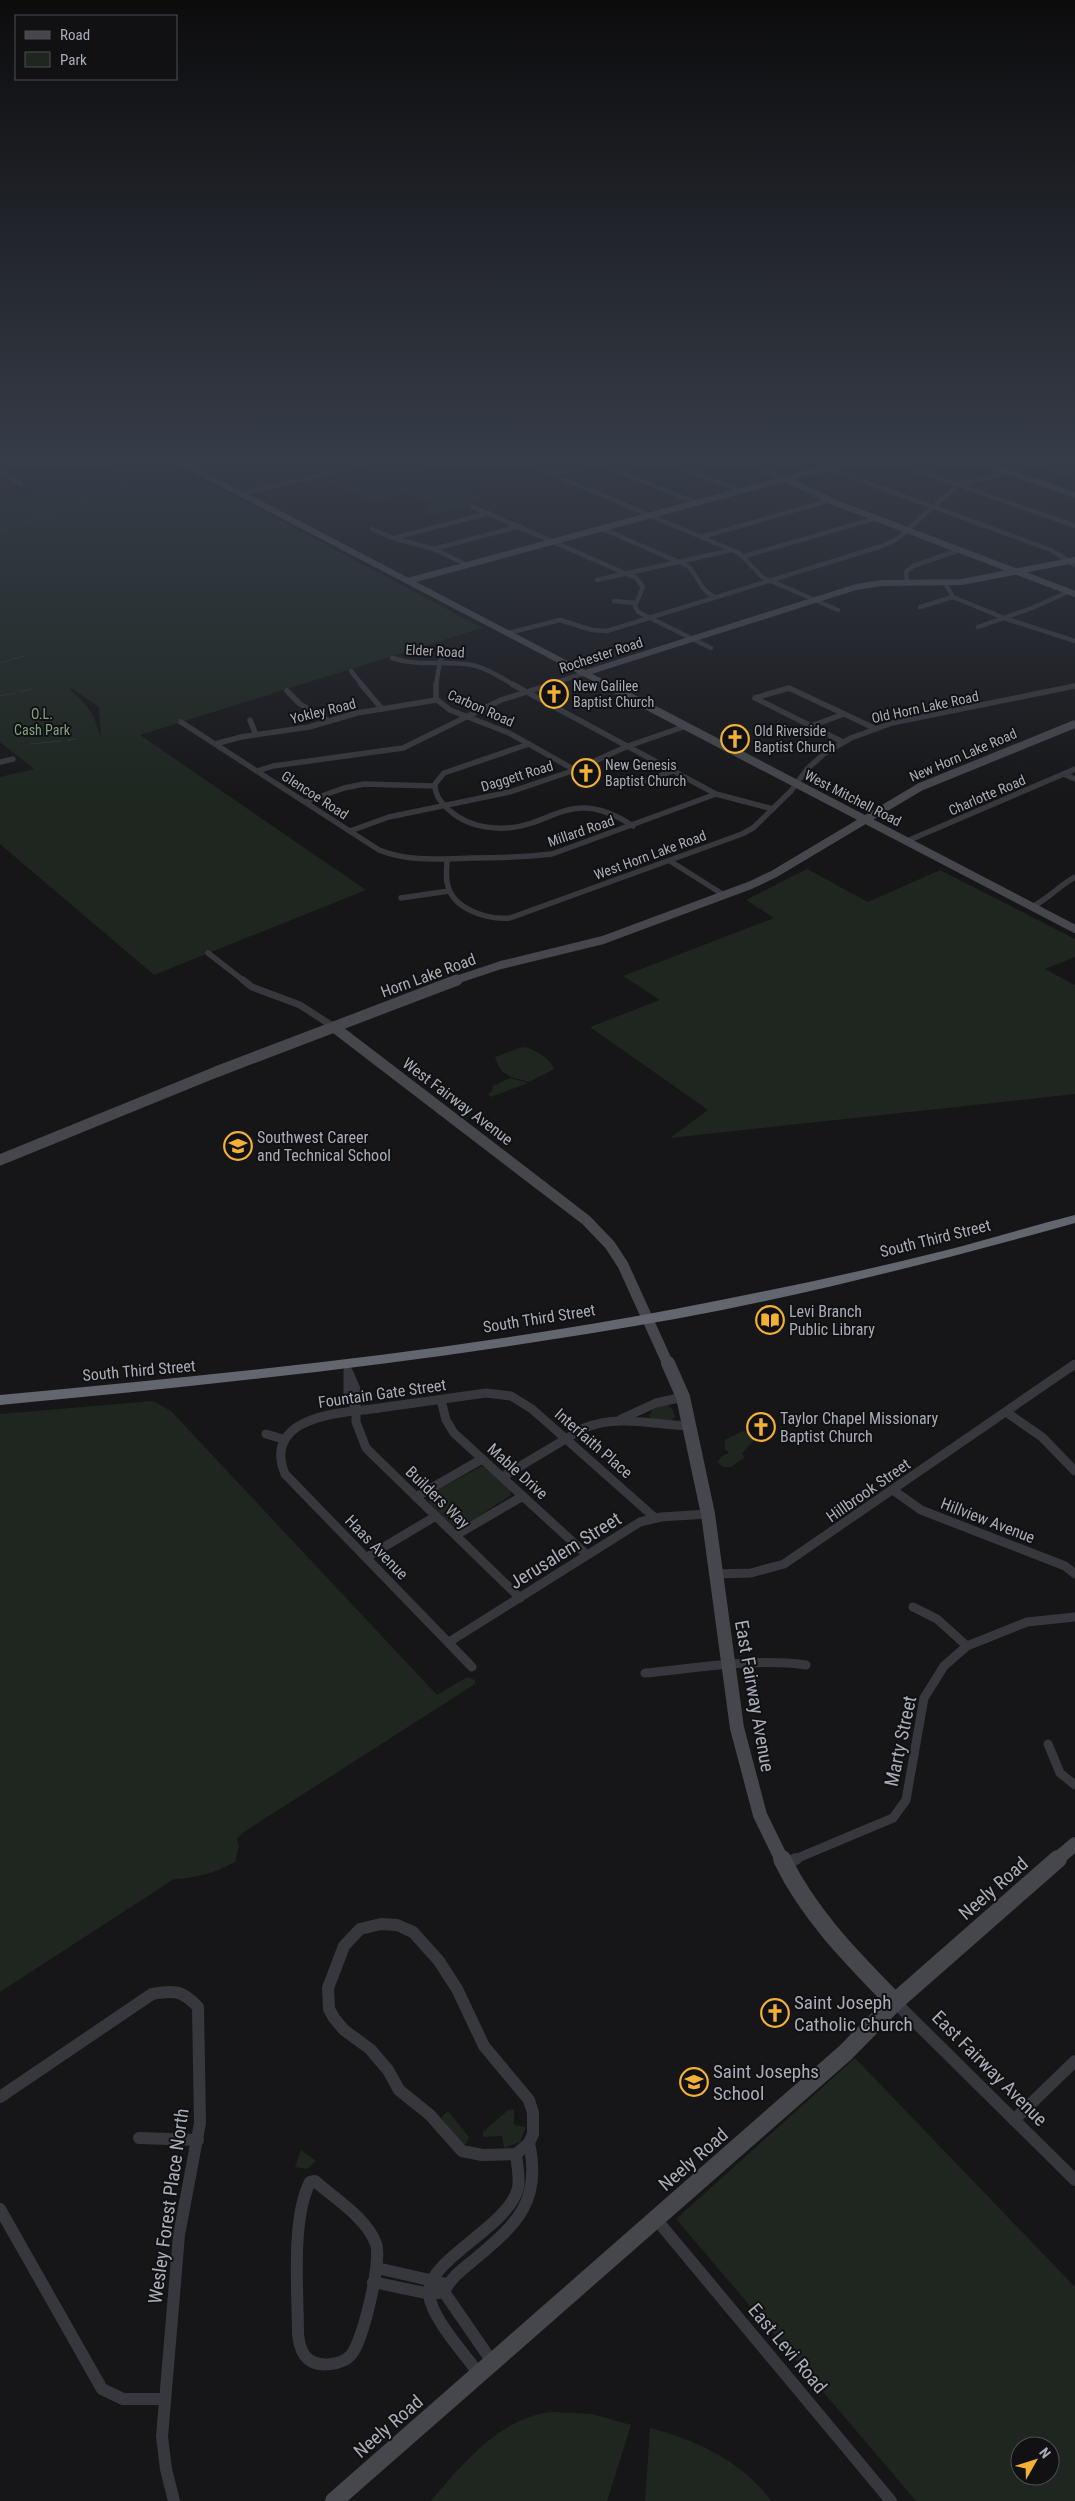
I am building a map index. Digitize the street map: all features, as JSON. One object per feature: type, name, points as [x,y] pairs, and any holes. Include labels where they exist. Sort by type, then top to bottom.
[{"type":"highway","name":"South Third Street","points":[[0,1400],[348,1369],[647,1318],[885,1269],[1075,1219]]},
{"type":"street","name":"West Mitchell Road","points":[[388,572],[1075,929]]},
{"type":"street","points":[[408,582],[444,572]]},
{"type":"street","points":[[623,572],[643,585],[636,603],[637,611],[711,648]]},
{"type":"street","points":[[597,580],[637,572]]},
{"type":"street","points":[[694,572],[701,589],[714,598]]},
{"type":"street","points":[[755,572],[770,581],[838,610]]},
{"type":"street","points":[[508,633],[560,620],[592,630],[607,631],[800,572]]},
{"type":"street","points":[[906,572],[907,582]]},
{"type":"street","name":"Rochester Road","points":[[257,771],[273,766],[398,749],[421,741],[500,700],[862,586],[907,582],[945,583],[975,580],[1012,572]]},
{"type":"street","points":[[1017,572],[1072,593]]},
{"type":"street","points":[[945,583],[953,597],[1004,618],[1075,641]]},
{"type":"street","points":[[978,627],[1072,593]]},
{"type":"street","points":[[920,607],[953,597]]},
{"type":"street","points":[[614,602],[636,603]]},
{"type":"street","points":[[440,663],[442,657],[448,652]]},
{"type":"street","name":"Elder Road","points":[[392,658],[408,662],[478,666],[716,794],[773,809]]},
{"type":"street","name":"Carbon Road","points":[[440,663],[436,700],[448,709],[498,726],[575,770]]},
{"type":"street","points":[[351,670],[382,709]]},
{"type":"street","name":"Old Horn Lake Road","points":[[797,784],[814,763],[843,742],[874,728],[1075,686]]},
{"type":"street","points":[[843,742],[755,698],[787,688],[874,728]]},
{"type":"street","points":[[287,691],[300,704],[329,721]]},
{"type":"street","name":"Yokley Road","points":[[215,744],[256,735],[299,729],[382,709],[436,700]]},
{"type":"street","points":[[811,726],[844,714]]},
{"type":"street","points":[[250,720],[256,735]]},
{"type":"street","name":"Glencoe Road","points":[[181,722],[379,850],[394,856],[411,859],[447,859]]},
{"type":"street","name":"New Horn Lake Road","points":[[865,819],[920,786],[1075,724]]},
{"type":"street","name":"Daggett Road","points":[[350,831],[389,817],[503,794],[575,770],[628,746],[686,726]]},
{"type":"street","points":[[529,744],[453,769],[442,775],[434,786],[436,795],[461,820],[488,827],[521,826],[566,810],[586,808],[607,811],[633,826]]},
{"type":"street","points":[[0,762],[13,759]]},
{"type":"street","name":"Charlotte Road","points":[[904,839],[1075,769]]},
{"type":"street","points":[[642,782],[673,771]]},
{"type":"street","points":[[1064,774],[1075,779]]},
{"type":"street","points":[[305,802],[364,784],[434,786]]},
{"type":"street","name":"West Horn Lake Road","points":[[449,890],[458,900],[477,913],[495,919],[514,917],[742,834],[753,828],[797,784]]},
{"type":"street","name":"Millard Road","points":[[447,859],[549,855],[633,826],[716,794]]},
{"type":"street","points":[[834,803],[868,809],[892,803]]},
{"type":"street","points":[[834,803],[850,820],[846,830],[871,830],[904,839]]},
{"type":"street","points":[[892,803],[881,814],[881,818],[904,839]]},
{"type":"street","name":"Horn Lake Road","points":[[0,1160],[216,1072],[471,974],[603,940],[724,895],[774,874],[865,819]]},
{"type":"street","points":[[401,898],[449,890],[447,859]]},
{"type":"street","points":[[670,861],[724,895]]},
{"type":"street","points":[[1032,907],[1050,897],[1062,885],[1075,877]]},
{"type":"street","name":"West Fairway Avenue","points":[[208,953],[252,987],[300,1005],[334,1027],[586,1220],[610,1245],[623,1265],[647,1318]]},
{"type":"street","name":"East Fairway Avenue","points":[[647,1318],[684,1397],[708,1514],[714,1574],[737,1728],[760,1815],[784,1864],[817,1916],[838,1944],[1075,2180]]},
{"type":"street","name":"Hillbrook Street","points":[[714,1574],[751,1573],[784,1564],[1075,1364]]},
{"type":"street","name":"Builders Way","points":[[348,1369],[346,1383],[348,1398],[355,1409],[364,1445],[520,1598]]},
{"type":"street","name":"Fountain Gate Street","points":[[283,1439],[293,1429],[312,1419],[355,1409],[486,1393],[511,1396]]},
{"type":"street","name":"Interfaith Place","points":[[511,1396],[524,1403],[654,1518]]},
{"type":"street","points":[[621,1420],[662,1401],[684,1397]]},
{"type":"street","name":"Mable Drive","points":[[441,1400],[446,1420],[452,1430],[587,1555]]},
{"type":"street","points":[[643,1409],[649,1423]]},
{"type":"street","points":[[1006,1412],[1042,1437],[1075,1471]]},
{"type":"street","points":[[502,1477],[592,1424],[621,1420],[668,1427],[691,1426]]},
{"type":"street","points":[[266,1434],[283,1439]]},
{"type":"street","name":"Haas Avenue","points":[[283,1439],[280,1460],[285,1474],[450,1642],[472,1667]]},
{"type":"street","points":[[416,1497],[482,1459]]},
{"type":"street","name":"Hillview Avenue","points":[[893,1490],[921,1510],[1065,1566],[1075,1574]]},
{"type":"street","points":[[456,1536],[522,1496]]},
{"type":"street","name":"Jerusalem Street","points":[[450,1642],[636,1524],[654,1518],[708,1514]]},
{"type":"street","points":[[366,1557],[436,1516]]},
{"type":"street","points":[[913,1607],[937,1619],[967,1646]]},
{"type":"street","name":"Marty Street","points":[[784,1864],[893,1818],[906,1800],[924,1698],[944,1666],[967,1646],[1027,1622],[1075,1617]]},
{"type":"street","points":[[645,1673],[728,1665],[790,1662],[806,1665]]},
{"type":"street","points":[[1048,1744],[1060,1773],[1075,1785]]},
{"type":"street","name":"Neely Road","points":[[334,2501],[845,2053],[895,2002],[1075,1844]]},
{"type":"street","points":[[370,1925],[397,1925],[413,1932],[438,1961],[457,1989],[484,2046],[529,2100],[533,2113],[533,2134],[529,2144],[516,2154],[482,2156],[462,2151],[430,2115],[399,2090],[388,2070],[370,2049],[344,2030],[334,2018],[329,2009],[328,1988],[344,1946],[355,1932],[370,1925]]},
{"type":"street","name":"Wesley Forest Place North","points":[[0,2097],[152,1994],[172,1990],[180,1991],[192,1998],[198,2007],[200,2016],[201,2098],[198,2140],[179,2234],[164,2399],[163,2446],[174,2501]]},
{"type":"street","points":[[1014,2120],[1075,2061]]},
{"type":"street","points":[[139,2138],[198,2140]]},
{"type":"street","points":[[373,2282],[430,2294],[446,2288],[481,2254],[526,2205],[533,2185],[532,2156],[529,2144]]},
{"type":"street","points":[[486,2368],[444,2324],[430,2303],[432,2279],[516,2195],[518,2186],[516,2154]]},
{"type":"street","points":[[315,2181],[364,2225],[376,2243],[377,2268],[358,2342],[350,2355],[334,2364],[321,2364],[310,2360],[299,2340],[298,2288],[300,2222],[306,2188],[310,2182],[315,2181]]},
{"type":"street","points":[[0,2209],[102,2389],[112,2397],[121,2400],[164,2399]]},
{"type":"street","name":"East Levi Road","points":[[656,2219],[891,2501]]},
{"type":"street","points":[[471,2242],[481,2254]]},
{"type":"street","points":[[377,2268],[432,2279],[446,2288],[486,2368]]},
{"type":"street","points":[[444,2324],[457,2313]]},
{"type":"green space","name":"O.L. Cash Park","points":[[0,572],[376,572],[482,628],[140,735],[366,890],[154,975],[0,844],[0,777],[34,769],[0,742]],"holes":[[[70,687],[99,707],[101,738],[90,711],[71,691]]]},
{"type":"green space","points":[[807,869],[868,902],[940,870],[1075,939],[1075,957],[1045,969],[1075,985],[1075,1094],[670,1138],[708,1110],[590,1027],[660,1000],[623,976],[774,918],[746,900]]},
{"type":"green space","points":[[522,1047],[541,1054],[554,1069],[529,1082],[511,1077],[503,1072],[495,1057]]},
{"type":"green space","points":[[510,1078],[528,1083],[491,1097],[488,1094],[492,1091],[493,1086]]},
{"type":"green space","points":[[153,1401],[171,1411],[437,1695],[467,1677],[475,1680],[475,1684],[244,1832],[237,1839],[239,1846],[235,1862],[206,1874],[174,1879],[0,1992],[0,1414]]},
{"type":"green space","points":[[667,1404],[673,1410],[675,1417],[672,1420],[673,1422],[653,1420],[649,1416],[653,1409]]},
{"type":"green space","points":[[743,1431],[750,1432],[755,1439],[742,1453],[744,1458],[731,1467],[723,1467],[717,1462],[722,1456],[729,1453],[725,1449],[725,1440]]},
{"type":"green space","points":[[480,1467],[485,1467],[510,1489],[511,1495],[465,1525],[457,1527],[452,1525],[429,1503],[430,1494]]},
{"type":"green space","points":[[855,2058],[1075,2287],[1075,2501],[916,2501],[676,2219]]},
{"type":"green space","points":[[514,2109],[514,2125],[526,2127],[520,2142],[504,2148],[502,2136],[483,2137],[483,2132],[508,2110]]},
{"type":"green space","points":[[448,2111],[469,2137],[466,2144],[463,2144],[442,2119],[442,2116]]},
{"type":"green space","points":[[301,2150],[316,2161],[307,2169],[295,2167]]},
{"type":"green space","points":[[552,2412],[592,2414],[631,2425],[607,2501],[431,2501],[484,2444],[516,2423],[533,2416]]},
{"type":"green space","points":[[650,2428],[684,2439],[717,2454],[747,2475],[771,2501],[645,2501]]},
{"type":"waterway","points":[[0,663],[24,656]]},
{"type":"waterway","points":[[19,692],[31,689]]},
{"type":"waterway","points":[[0,696],[15,693]]},
{"type":"waterway","points":[[68,740],[76,739]]},
{"type":"waterway","points":[[30,744],[61,741]]},
{"type":"place","name":"New Galilee Baptist Church","points":[[554,694]]},
{"type":"place","name":"Old Riverside Baptist Church","points":[[735,739]]},
{"type":"place","name":"New Genesis Baptist Church","points":[[586,773]]},
{"type":"place","name":"Southwest Career and Technical School","points":[[238,1146]]},
{"type":"place","name":"Levi Branch Public Library","points":[[770,1320]]},
{"type":"place","name":"Taylor Chapel Missionary Baptist Church","points":[[761,1427]]},
{"type":"place","name":"Saint Joseph Catholic Church","points":[[775,2013]]},
{"type":"place","name":"Saint Josephs School","points":[[694,2082]]}]
